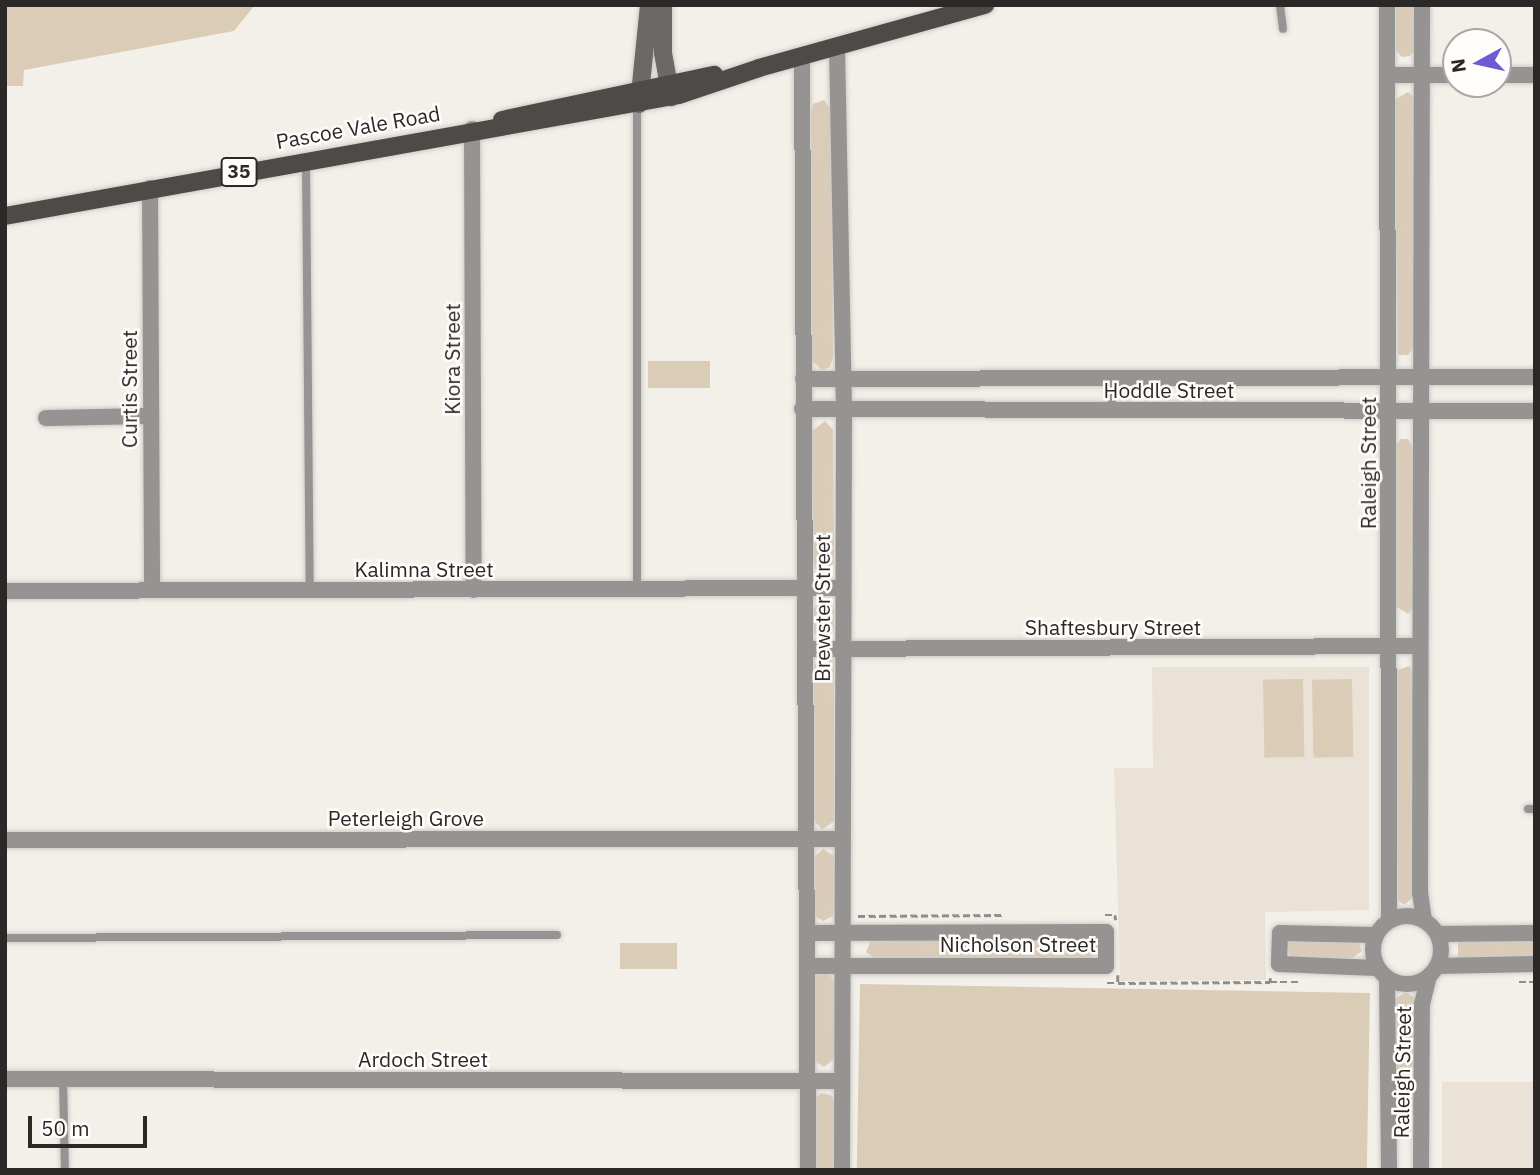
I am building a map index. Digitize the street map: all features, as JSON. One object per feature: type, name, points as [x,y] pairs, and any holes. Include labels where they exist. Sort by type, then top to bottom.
[{"type":"main road","points":[[638,99],[649,5]]},
{"type":"main road","points":[[663,5],[669,90]]},
{"type":"main road","name":"Pascoe Vale Road","points":[[5,215],[472,129],[523,125],[759,68],[985,5]]},
{"type":"street","name":"Raleigh Street","points":[[1387,5],[1390,412],[1389,920]]},
{"type":"street","points":[[1423,5],[1420,892],[1424,920]]},
{"type":"street","name":"Brewster Street","points":[[837,46],[844,410],[842,1170]]},
{"type":"street","name":"Brewster Street","points":[[802,56],[808,1170]]},
{"type":"street","points":[[1387,75],[1442,75]]},
{"type":"street","points":[[1512,75],[1535,75]]},
{"type":"street","name":"Kiora Street","points":[[472,129],[474,590]]},
{"type":"street","name":"Curtis Street","points":[[150,188],[152,590]]},
{"type":"street","name":"Hoddle Street","points":[[803,379],[1535,377]]},
{"type":"street","name":"Hoddle Street","points":[[803,409],[1535,411]]},
{"type":"street","points":[[46,418],[150,416]]},
{"type":"street","name":"Kalimna Street","points":[[5,591],[842,588]]},
{"type":"street","name":"Shaftesbury Street","points":[[805,649],[1420,646]]},
{"type":"street","name":"Peterleigh Grove","points":[[5,840],[806,839],[824,835],[842,839]]},
{"type":"street","points":[[1382,973],[1372,946],[1375,935],[1389,920],[1406,915],[1424,920],[1438,934],[1441,945],[1433,971]]},
{"type":"street","name":"Nicholson Street","points":[[807,933],[1106,932],[1106,966],[807,966]]},
{"type":"street","points":[[1375,935],[1280,933],[1279,964],[1382,973],[1408,984],[1433,971],[1535,964]]},
{"type":"street","points":[[1438,934],[1535,933]]},
{"type":"street","name":"Raleigh Street","points":[[1421,1170],[1422,1004],[1433,971]]},
{"type":"street","name":"Raleigh Street","points":[[1382,973],[1389,1170]]},
{"type":"street","name":"Ardoch Street","points":[[5,1079],[842,1081]]},
{"type":"lane","points":[[1280,5],[1283,29]]},
{"type":"lane","points":[[637,589],[638,99]]},
{"type":"lane","points":[[306,160],[310,590]]},
{"type":"lane","points":[[1112,377],[1112,410]]},
{"type":"lane","points":[[5,939],[557,935]]},
{"type":"lane","points":[[63,1078],[65,1170]]},
{"type":"shaded area","points":[[5,5],[255,5],[234,31],[24,70],[23,86],[5,86]]},
{"type":"shaded area","points":[[1396,5],[1415,5],[1415,49],[1410,56],[1402,57],[1396,51]]},
{"type":"shaded area","points":[[1408,92],[1415,98],[1413,348],[1408,355],[1398,355],[1394,100]]},
{"type":"shaded area","points":[[824,100],[832,111],[833,357],[830,367],[822,370],[812,361],[811,112],[813,104]]},
{"type":"shaded area","points":[[648,361],[710,361],[710,388],[648,388]]},
{"type":"shaded area","points":[[825,421],[833,430],[834,563],[823,573],[816,570],[813,561],[812,431]]},
{"type":"shaded area","points":[[1401,439],[1408,439],[1414,449],[1414,608],[1408,614],[1394,605],[1394,447]]},
{"type":"shaded area","points":[[827,601],[834,609],[834,629],[828,638],[819,638],[814,633],[813,610],[819,602]]},
{"type":"shaded area","points":[[821,658],[834,661],[834,821],[822,830],[814,820],[814,665]]},
{"type":"shaded area","points":[[1409,666],[1414,674],[1415,896],[1404,905],[1398,900],[1395,671]]},
{"type":"shaded area","points":[[1152,667],[1369,667],[1369,910],[1265,912],[1266,980],[1120,981],[1114,768],[1153,768]]},
{"type":"shaded area","points":[[1303,679],[1304,757],[1264,758],[1263,680]]},
{"type":"shaded area","points":[[1352,679],[1353,757],[1313,758],[1312,680]]},
{"type":"shaded area","points":[[823,849],[834,856],[835,907],[833,916],[823,921],[814,915],[813,858]]},
{"type":"shaded area","points":[[1458,938],[1535,938],[1535,959],[1458,959]]},
{"type":"shaded area","points":[[871,940],[1091,940],[1098,943],[1098,954],[1089,958],[874,958],[866,952]]},
{"type":"shaded area","points":[[1291,940],[1358,941],[1362,951],[1352,958],[1292,958],[1285,946]]},
{"type":"shaded area","points":[[620,943],[677,943],[677,969],[620,969]]},
{"type":"shaded area","points":[[820,973],[829,973],[834,982],[834,1059],[824,1067],[814,1061],[814,979]]},
{"type":"shaded area","points":[[860,984],[1370,993],[1367,1170],[857,1170]]},
{"type":"shaded area","points":[[1406,992],[1416,999],[1416,1113],[1406,1121],[1405,1077],[1394,1088],[1395,999]]},
{"type":"shaded area","points":[[1442,1082],[1535,1082],[1535,1170],[1442,1170]]},
{"type":"shaded area","points":[[821,1093],[831,1095],[835,1102],[835,1170],[813,1170],[814,1100]]}]
